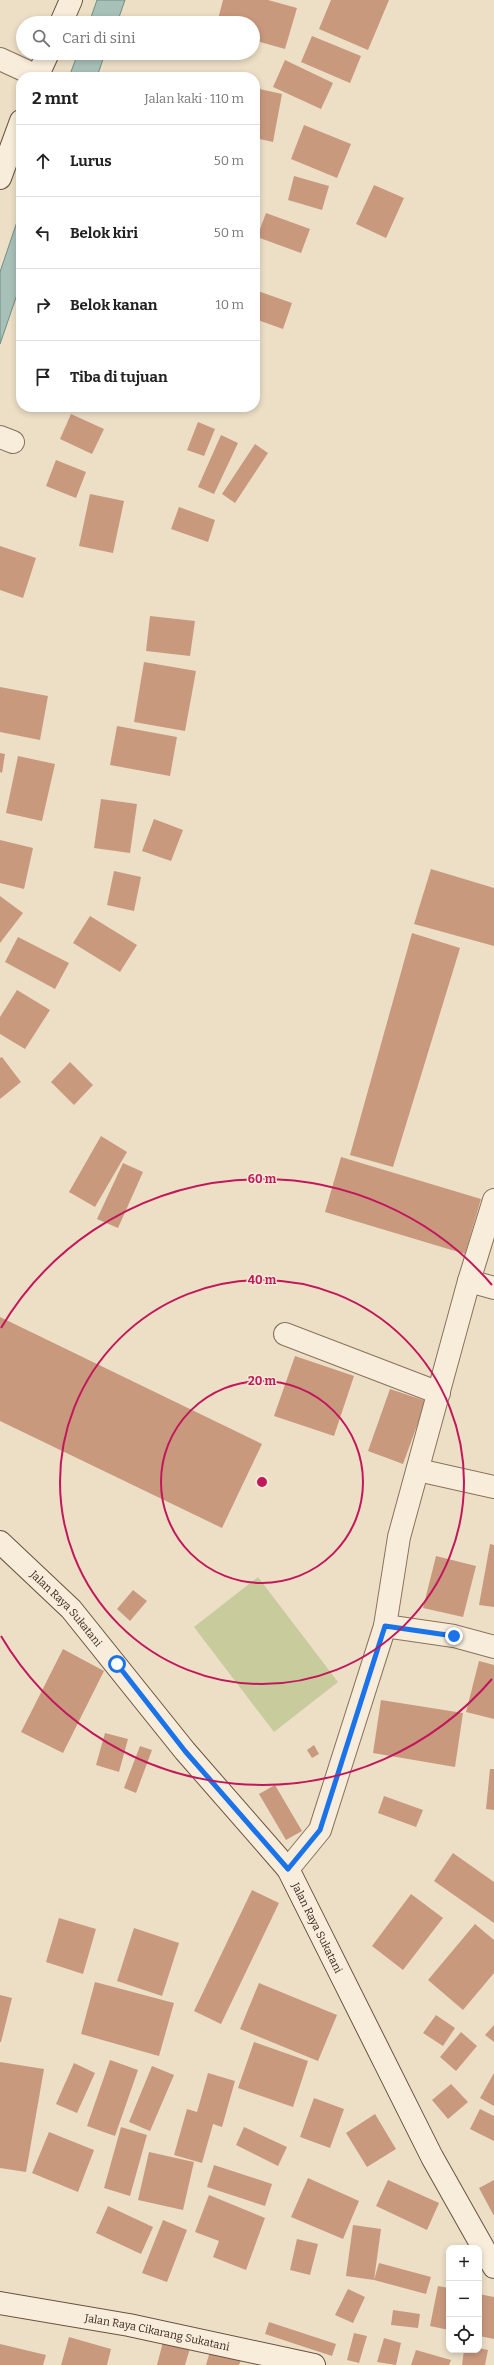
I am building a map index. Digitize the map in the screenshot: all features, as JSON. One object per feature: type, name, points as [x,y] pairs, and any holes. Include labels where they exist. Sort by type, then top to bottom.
[{"type":"street","points":[[64,16],[71,0]]},
{"type":"street","points":[[0,59],[27,72]]},
{"type":"street","points":[[39,72],[45,60]]},
{"type":"street","points":[[0,178],[16,135]]},
{"type":"street","points":[[288,1869],[320,1830],[385,1626],[399,1537],[469,1281],[494,1200]]},
{"type":"street","points":[[469,1281],[494,1288]]},
{"type":"street","points":[[285,1334],[439,1393]]},
{"type":"street","points":[[418,1470],[494,1487]]},
{"type":"street","name":"Jalan Raya Sukatani","points":[[0,1542],[71,1609],[185,1751],[288,1869],[432,2157],[494,2267]]},
{"type":"street","points":[[385,1626],[454,1636],[494,1647]]},
{"type":"street","name":"Jalan Raya Cikarang Sukatani","points":[[0,2303],[129,2325],[314,2365]]},
{"type":"green space","points":[[258,1577],[338,1682],[274,1732],[194,1627]]},
{"type":"water","points":[[97,0],[125,0],[119,16],[91,16]]},
{"type":"water","points":[[75,60],[103,60],[99,72],[71,72]]},
{"type":"water","points":[[16,225],[16,298],[0,344],[0,272]]},
{"type":"building","points":[[223,0],[268,0],[297,8],[285,49],[260,42],[260,16],[219,16]]},
{"type":"building","points":[[331,0],[389,0],[368,50],[319,29]]},
{"type":"building","points":[[312,36],[361,56],[350,83],[301,62]]},
{"type":"building","points":[[285,60],[333,83],[321,109],[273,87]]},
{"type":"building","points":[[260,89],[282,94],[273,142],[260,139]]},
{"type":"building","points":[[304,125],[351,144],[337,178],[291,159]]},
{"type":"building","points":[[294,176],[329,186],[322,210],[288,200]]},
{"type":"building","points":[[374,185],[404,198],[386,238],[356,224]]},
{"type":"building","points":[[266,213],[310,229],[301,253],[260,238],[260,229]]},
{"type":"building","points":[[260,292],[292,303],[283,329],[260,321]]},
{"type":"building","points":[[71,414],[104,429],[92,454],[60,439]]},
{"type":"building","points":[[198,422],[215,429],[204,456],[187,450]]},
{"type":"building","points":[[221,435],[238,443],[214,494],[198,487]]},
{"type":"building","points":[[255,444],[268,453],[235,503],[222,494]]},
{"type":"building","points":[[56,460],[86,472],[76,498],[46,486]]},
{"type":"building","points":[[90,494],[124,501],[113,553],[79,546]]},
{"type":"building","points":[[179,507],[215,520],[208,542],[171,529]]},
{"type":"building","points":[[0,546],[36,558],[23,598],[0,590]]},
{"type":"building","points":[[150,616],[195,621],[190,656],[146,651]]},
{"type":"building","points":[[144,662],[196,671],[185,731],[134,722]]},
{"type":"building","points":[[0,687],[48,696],[40,740],[0,732]]},
{"type":"building","points":[[117,726],[177,737],[170,776],[110,765]]},
{"type":"building","points":[[0,753],[5,754],[2,773],[0,772]]},
{"type":"building","points":[[18,756],[55,764],[42,821],[6,813]]},
{"type":"building","points":[[101,799],[137,804],[130,853],[94,848]]},
{"type":"building","points":[[154,819],[183,830],[171,861],[142,851]]},
{"type":"building","points":[[0,840],[33,848],[24,889],[0,883]]},
{"type":"building","points":[[431,869],[494,888],[494,946],[414,924]]},
{"type":"building","points":[[114,871],[141,877],[134,911],[107,905]]},
{"type":"building","points":[[0,896],[23,913],[0,943]]},
{"type":"building","points":[[90,916],[137,945],[120,972],[73,943]]},
{"type":"building","points":[[412,933],[460,948],[393,1167],[350,1155]]},
{"type":"building","points":[[18,937],[69,963],[55,989],[5,962]]},
{"type":"building","points":[[17,990],[50,1010],[25,1049],[0,1034],[0,1017]]},
{"type":"building","points":[[2,1057],[21,1082],[0,1099],[0,1058]]},
{"type":"building","points":[[70,1062],[93,1085],[74,1105],[51,1082]]},
{"type":"building","points":[[101,1136],[127,1152],[95,1207],[69,1192]]},
{"type":"building","points":[[341,1157],[481,1199],[465,1254],[325,1212]]},
{"type":"building","points":[[123,1163],[143,1172],[118,1228],[97,1219]]},
{"type":"building","points":[[0,1317],[262,1444],[222,1528],[0,1421]]},
{"type":"building","points":[[295,1356],[354,1376],[334,1436],[274,1416]]},
{"type":"building","points":[[390,1389],[426,1401],[403,1464],[368,1451]]},
{"type":"building","points":[[490,1544],[494,1545],[494,1607],[479,1605]]},
{"type":"building","points":[[436,1556],[476,1566],[463,1617],[423,1608]]},
{"type":"building","points":[[133,1590],[147,1601],[130,1621],[117,1609]]},
{"type":"building","points":[[63,1649],[104,1671],[63,1753],[21,1732]]},
{"type":"building","points":[[479,1661],[494,1665],[494,1719],[466,1712]]},
{"type":"building","points":[[381,1700],[463,1713],[455,1767],[373,1753]]},
{"type":"building","points":[[105,1733],[128,1739],[119,1772],[96,1765]]},
{"type":"building","points":[[314,1745],[319,1754],[312,1758],[307,1750]]},
{"type":"building","points":[[140,1746],[152,1750],[136,1793],[124,1788]]},
{"type":"building","points":[[490,1769],[494,1769],[494,1810],[486,1809]]},
{"type":"building","points":[[275,1785],[302,1831],[286,1840],[259,1794]]},
{"type":"building","points":[[384,1796],[423,1810],[416,1827],[378,1813]]},
{"type":"building","points":[[453,1853],[494,1882],[494,1923],[434,1881]]},
{"type":"building","points":[[252,1890],[279,1903],[221,2024],[194,2011]]},
{"type":"building","points":[[411,1894],[443,1918],[403,1970],[372,1946]]},
{"type":"building","points":[[59,1918],[96,1929],[83,1974],[46,1962]]},
{"type":"building","points":[[475,1924],[494,1940],[494,1973],[463,2010],[428,1980]]},
{"type":"building","points":[[134,1928],[179,1943],[162,1996],[117,1981]]},
{"type":"building","points":[[95,1982],[174,2003],[159,2056],[81,2034]]},
{"type":"building","points":[[259,1983],[337,2015],[318,2061],[240,2029]]},
{"type":"building","points":[[0,1995],[12,1998],[1,2042],[0,2042]]},
{"type":"building","points":[[436,2015],[455,2028],[443,2046],[423,2033]]},
{"type":"building","points":[[494,2025],[494,2042],[485,2035]]},
{"type":"building","points":[[461,2032],[477,2046],[456,2071],[440,2057]]},
{"type":"building","points":[[254,2042],[308,2061],[293,2107],[238,2088]]},
{"type":"building","points":[[110,2060],[138,2070],[115,2136],[87,2126]]},
{"type":"building","points":[[0,2062],[44,2069],[26,2172],[0,2168]]},
{"type":"building","points":[[74,2063],[95,2073],[77,2113],[56,2104]]},
{"type":"building","points":[[152,2066],[174,2075],[150,2131],[129,2122]]},
{"type":"building","points":[[208,2073],[235,2081],[222,2127],[213,2124],[202,2163],[174,2155],[187,2109],[197,2112]]},
{"type":"building","points":[[494,2073],[494,2106],[480,2098]]},
{"type":"building","points":[[451,2084],[468,2102],[448,2119],[432,2100]]},
{"type":"building","points":[[314,2098],[344,2109],[330,2148],[300,2137]]},
{"type":"building","points":[[480,2109],[494,2116],[494,2141],[470,2129]]},
{"type":"building","points":[[375,2114],[396,2149],[367,2167],[346,2133]]},
{"type":"building","points":[[121,2127],[147,2135],[130,2196],[104,2188]]},
{"type":"building","points":[[244,2127],[287,2147],[278,2166],[236,2145]]},
{"type":"building","points":[[49,2132],[94,2150],[78,2192],[32,2173]]},
{"type":"building","points":[[149,2152],[194,2162],[183,2210],[138,2200]]},
{"type":"building","points":[[214,2165],[272,2184],[265,2206],[207,2187]]},
{"type":"building","points":[[308,2178],[359,2201],[343,2239],[291,2217]]},
{"type":"building","points":[[388,2180],[439,2203],[427,2230],[376,2206]]},
{"type":"building","points":[[494,2180],[494,2216],[479,2188]]},
{"type":"building","points":[[209,2195],[265,2218],[246,2270],[213,2257],[219,2241],[195,2232]]},
{"type":"building","points":[[108,2206],[153,2227],[141,2254],[96,2233]]},
{"type":"building","points":[[163,2220],[187,2230],[167,2282],[142,2273]]},
{"type":"building","points":[[353,2225],[381,2229],[374,2280],[346,2276]]},
{"type":"building","points":[[297,2239],[318,2244],[310,2275],[290,2270]]},
{"type":"building","points":[[379,2263],[431,2277],[426,2294],[374,2280]]},
{"type":"building","points":[[438,2286],[446,2287],[446,2329],[430,2326]]},
{"type":"building","points":[[348,2289],[365,2297],[353,2323],[335,2315]]},
{"type":"building","points":[[482,2295],[494,2297],[494,2339],[482,2337]]},
{"type":"building","points":[[393,2310],[420,2314],[418,2328],[391,2325]]},
{"type":"building","points":[[269,2322],[336,2344],[332,2356],[265,2334]]},
{"type":"building","points":[[354,2333],[367,2336],[359,2363],[347,2360]]},
{"type":"building","points":[[69,2337],[111,2349],[107,2365],[61,2365]]},
{"type":"building","points":[[164,2338],[191,2345],[185,2365],[157,2365]]},
{"type":"building","points":[[384,2338],[401,2343],[396,2365],[377,2362]]},
{"type":"building","points":[[0,2344],[46,2355],[43,2365],[0,2365]]},
{"type":"building","points":[[211,2348],[242,2358],[239,2365],[206,2365]]},
{"type":"building","points":[[482,2349],[488,2350],[485,2365],[462,2365],[464,2353],[482,2353]]},
{"type":"building","points":[[416,2350],[451,2360],[449,2365],[411,2365]]},
{"type":"route","points":[[117,1664],[185,1751],[288,1869],[320,1830],[385,1626],[454,1636]]}]
